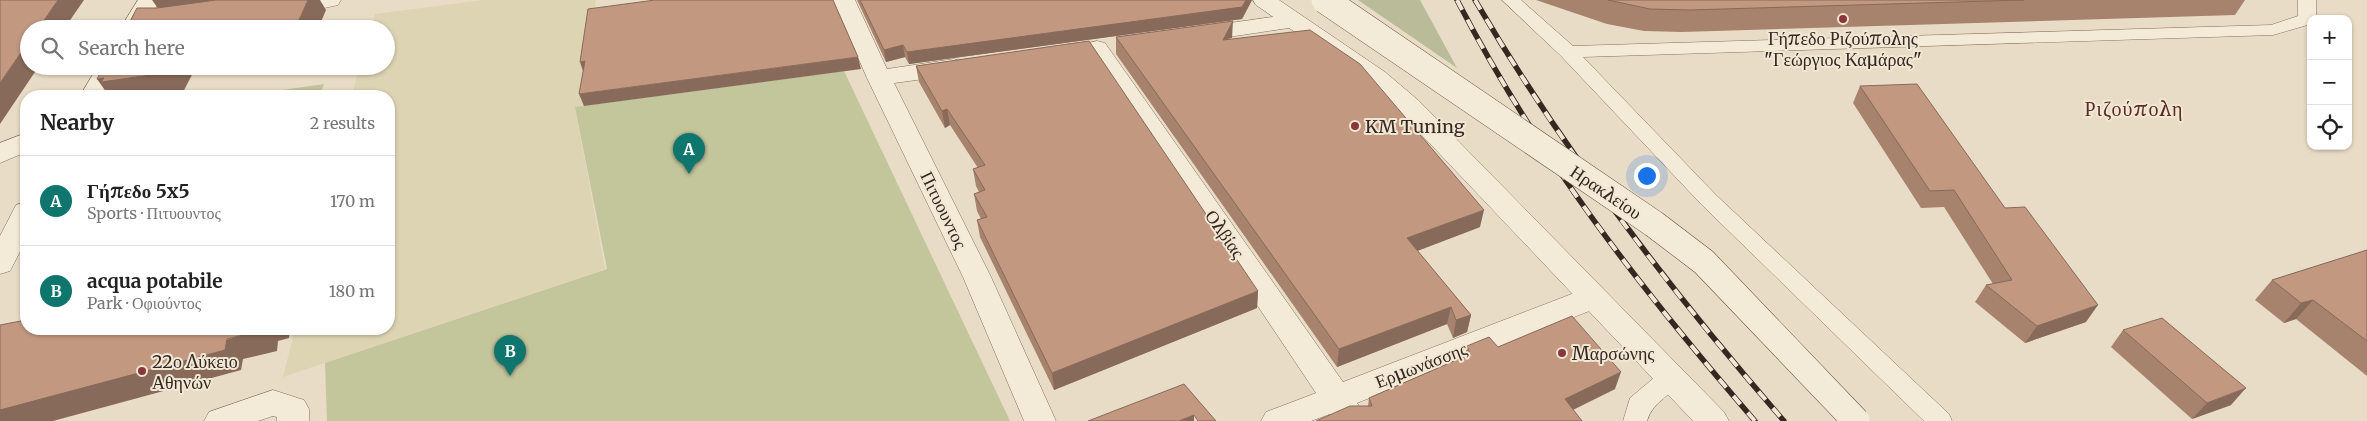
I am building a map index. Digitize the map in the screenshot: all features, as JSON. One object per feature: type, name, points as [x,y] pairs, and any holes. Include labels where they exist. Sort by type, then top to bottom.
[{"type":"street","points":[[138,20],[149,0]]},
{"type":"street","points":[[261,10],[330,0]]},
{"type":"street","name":"Πιτυουντος","points":[[844,0],[878,78],[977,277],[1040,421]]},
{"type":"street","points":[[1264,0],[1376,77],[1409,106],[1592,298],[1713,421]]},
{"type":"street","name":"Ηρακλείου","points":[[1325,0],[1654,224],[1704,262],[1856,421]]},
{"type":"street","points":[[1176,37],[1294,21]]},
{"type":"street","name":"Ολβίας","points":[[1126,44],[1087,49],[1345,409]]},
{"type":"street","points":[[878,78],[973,65]]},
{"type":"street","points":[[96,90],[105,75]]},
{"type":"street","points":[[0,154],[20,144]]},
{"type":"street","points":[[0,264],[20,224]]},
{"type":"street","name":"Ερμωνάσσης","points":[[1277,421],[1345,409],[1592,298]]},
{"type":"street","points":[[220,421],[283,412]]},
{"type":"lane","points":[[1511,0],[1568,52],[1709,200],[1940,421]]},
{"type":"lane","points":[[1568,52],[2273,30],[2307,19],[2307,0]]},
{"type":"lane","points":[[1635,421],[1639,405],[1671,378]]},
{"type":"shaded area","points":[[483,0],[596,0],[584,73],[589,73],[584,106],[575,107],[605,269],[283,377],[294,335],[395,335],[395,90],[353,90],[357,75],[395,75],[395,20],[374,20],[375,14]]},
{"type":"green space","points":[[1358,0],[1420,0],[1457,68]]},
{"type":"green space","points":[[844,71],[1010,421],[327,421],[325,363],[607,269],[575,107]]},
{"type":"green space","points":[[324,84],[322,90],[282,90]]},
{"type":"building","points":[[0,0],[58,0],[44,20],[20,20],[20,54],[0,83]]},
{"type":"building","points":[[216,0],[308,0],[299,20],[131,20],[137,8],[157,8]]},
{"type":"building","points":[[655,0],[833,0],[858,57],[579,94],[585,61],[580,62],[588,9]]},
{"type":"building","points":[[860,0],[1246,0],[1242,7],[907,52],[903,45],[884,50]]},
{"type":"building","points":[[1608,0],[2024,0],[1689,10],[1650,9]]},
{"type":"building","points":[[1233,21],[1223,40],[1310,30],[1360,64],[1484,210],[1407,238],[1471,315],[1456,320],[1451,307],[1339,349],[1116,37]]},
{"type":"building","points":[[1089,41],[1258,291],[1052,373],[977,220],[987,217],[974,194],[985,190],[973,169],[985,165],[947,109],[942,111],[916,66]]},
{"type":"building","points":[[99,75],[151,75],[101,82],[104,78],[97,79]]},
{"type":"building","points":[[1917,84],[2005,208],[2025,207],[2098,305],[2037,326],[1986,285],[2012,280],[1954,190],[1930,191],[1860,86]]},
{"type":"building","points":[[2367,250],[2367,341],[2313,300],[2301,303],[2272,280]]},
{"type":"building","points":[[1572,316],[1621,372],[1565,399],[1582,421],[1316,421],[1350,406],[1372,406],[1369,398],[1470,354],[1467,346],[1489,337],[1498,347]]},
{"type":"building","points":[[2162,318],[2246,388],[2207,403],[2123,330]]},
{"type":"building","points":[[20,321],[20,335],[243,335],[227,339],[225,350],[0,410],[0,325]]},
{"type":"building","points":[[1184,384],[1216,421],[1198,421],[1194,415],[1179,421],[1088,421]]},
{"type":"railway","points":[[1457,0],[1522,114],[1593,220],[1671,321],[1755,421]]},
{"type":"railway","points":[[1475,0],[1545,111],[1620,218],[1700,321],[1784,421]]},
{"type":"place","name":"Γήπεδο Ριζούπολης \"Γεώργιος Καμάρας\"","points":[[1843,19]]},
{"type":"place","name":"KM Tuning","points":[[1355,126]]},
{"type":"place","name":"Γήπεδο 5x5","points":[[689,174]]},
{"type":"place","name":"Μαρσώνης","points":[[1562,353]]},
{"type":"place","name":"22ο Λύκειο Αθηνών","points":[[142,371]]},
{"type":"place","name":"acqua potabile","points":[[510,376]]},
{"type":"district","name":"Ριζούπολη","points":[[2134,108]]}]
